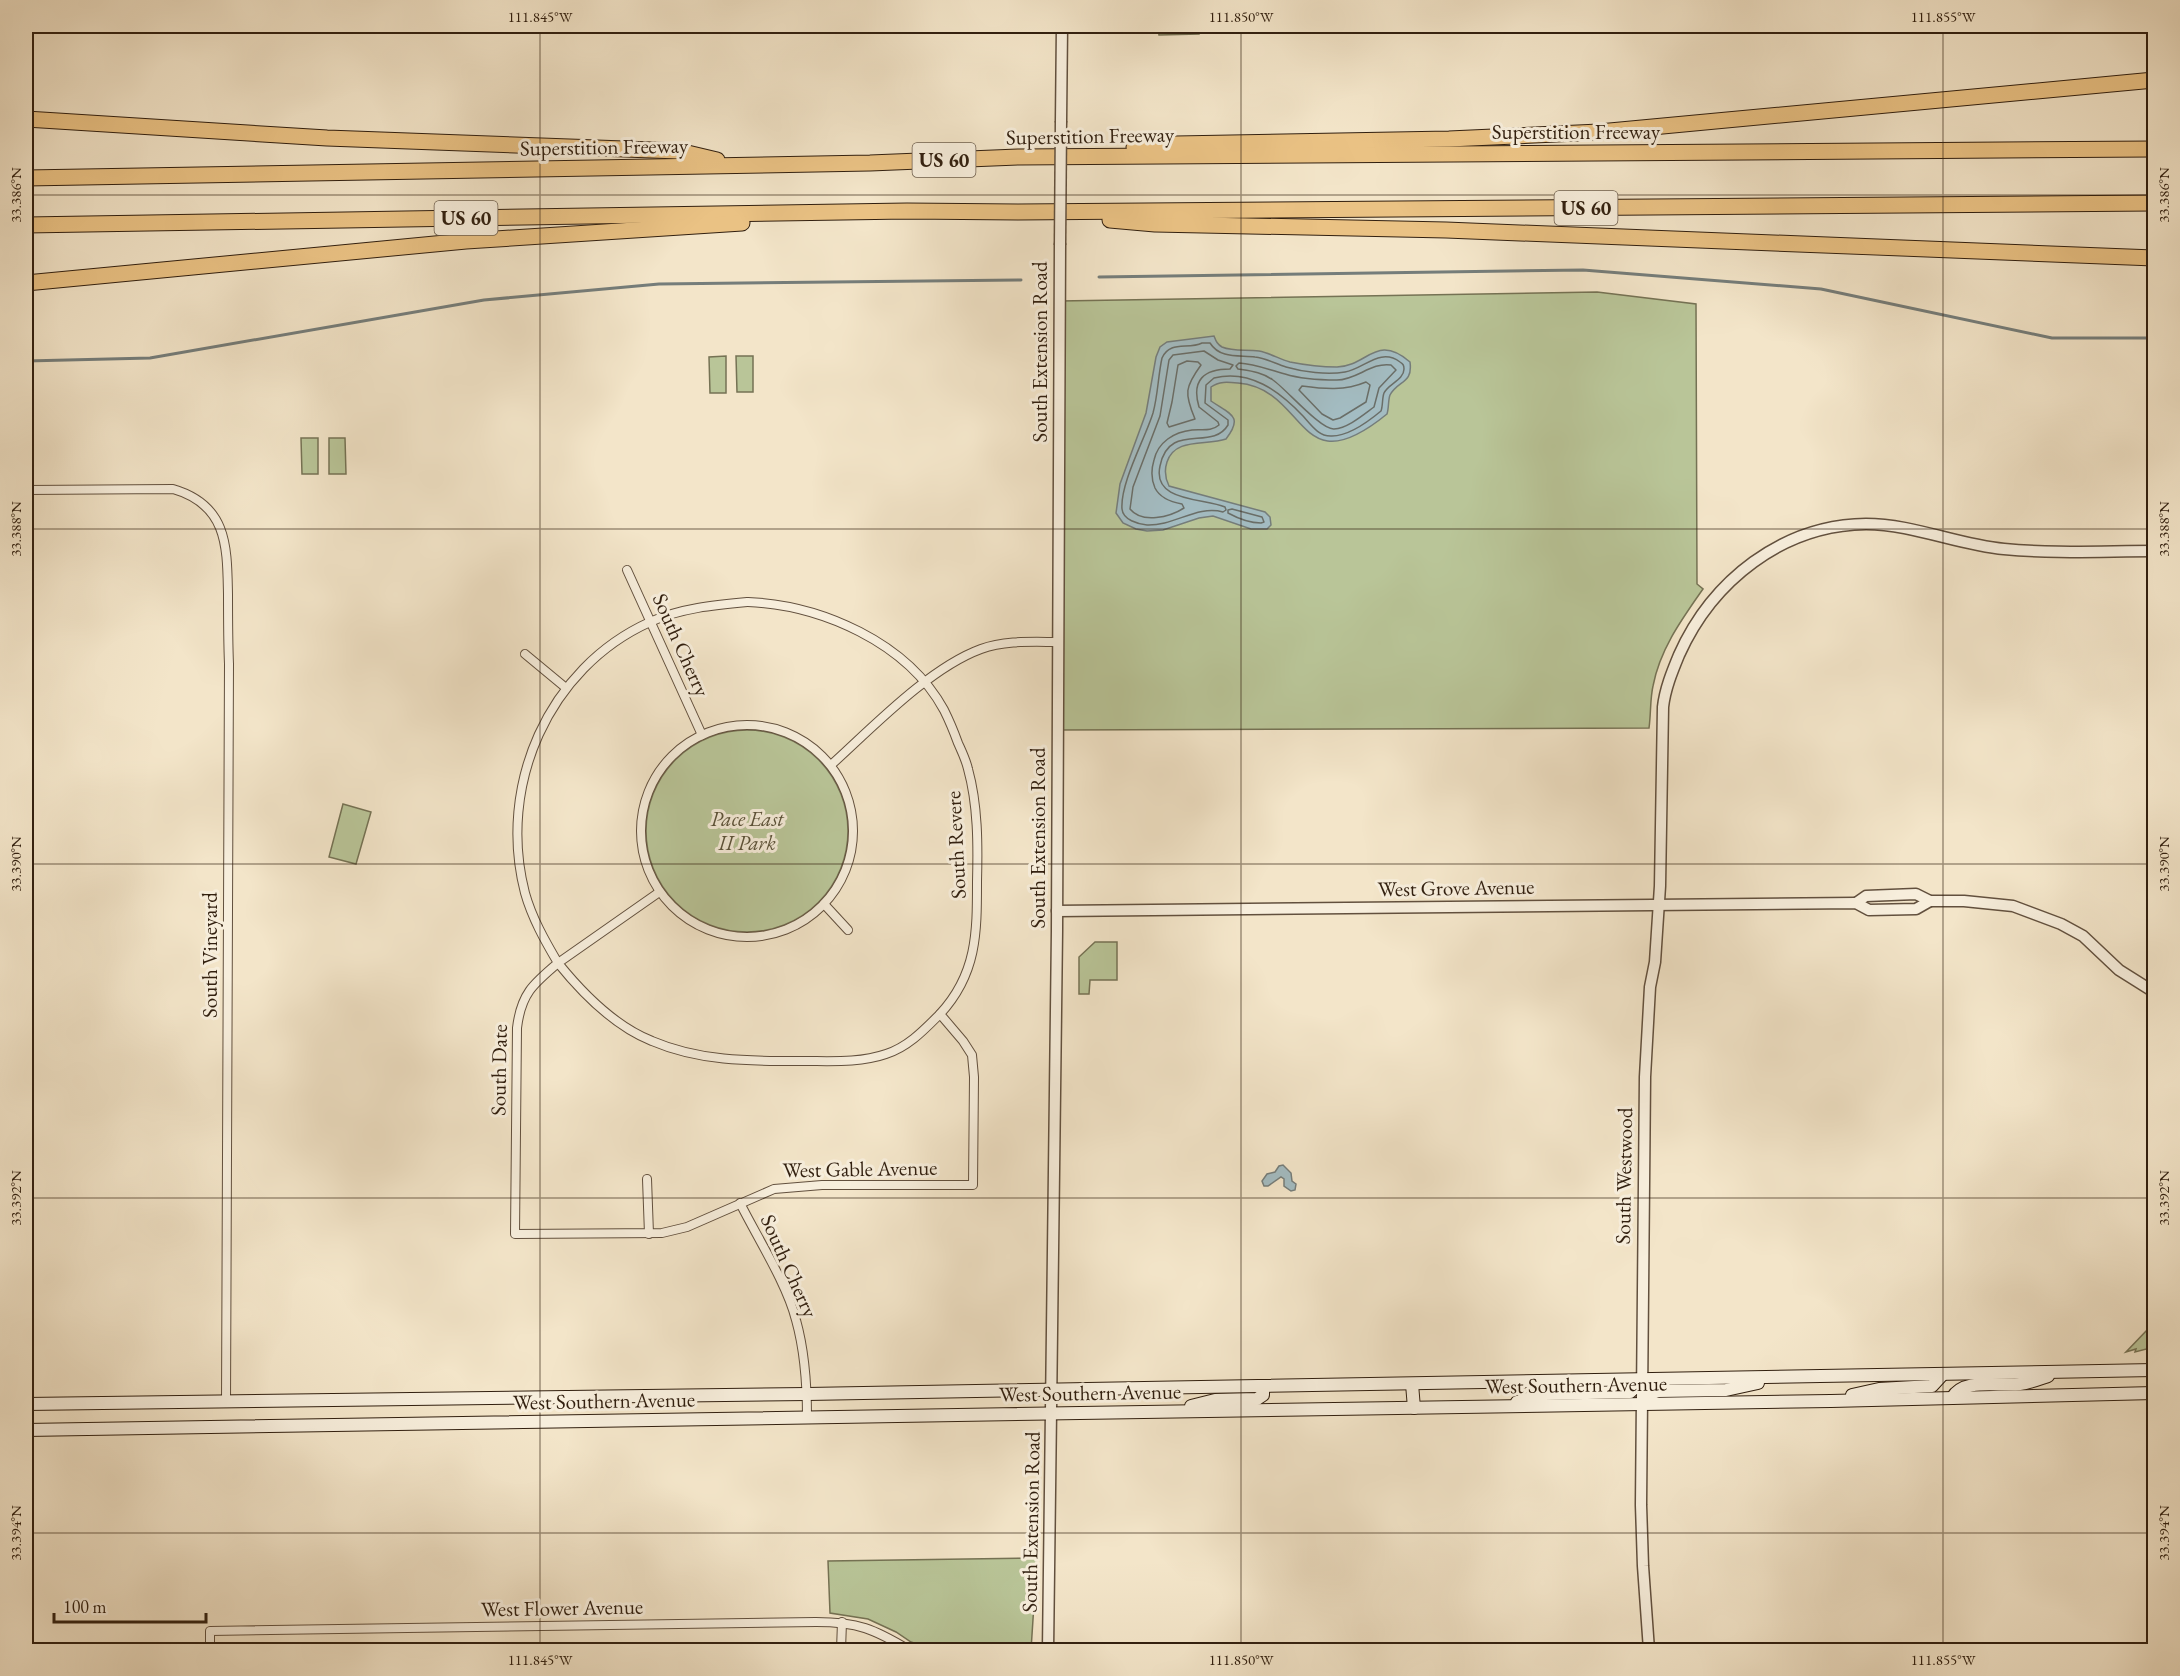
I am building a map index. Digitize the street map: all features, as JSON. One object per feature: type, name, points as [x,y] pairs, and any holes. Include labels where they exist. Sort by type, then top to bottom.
[{"type":"highway","points":[[1018,157],[1176,144],[1438,140],[1599,132],[2154,80]]},
{"type":"highway","points":[[26,118],[339,138],[679,151],[743,165]]},
{"type":"highway","name":"Superstition Freeway","points":[[26,178],[743,165],[1018,157],[2154,149]]},
{"type":"highway","name":"US 60","points":[[26,225],[906,212],[2154,203]]},
{"type":"highway","points":[[26,283],[466,241],[587,235],[906,212]]},
{"type":"highway","points":[[1018,212],[1155,224],[1446,230],[2154,258]]},
{"type":"main road","name":"West Southern Avenue","points":[[26,1404],[226,1403],[1642,1381],[2154,1370]]},
{"type":"main road","points":[[1952,1398],[1956,1391],[1967,1386],[2021,1384],[2064,1371]]},
{"type":"main road","points":[[1831,1401],[1879,1389],[1932,1386],[1943,1374]]},
{"type":"main road","points":[[1642,1404],[1653,1392],[1726,1390],[1749,1386],[1766,1378]]},
{"type":"main road","points":[[1508,1406],[1545,1394],[1630,1392],[1642,1381]]},
{"type":"main road","points":[[1412,1384],[1414,1408]]},
{"type":"main road","points":[[1169,1411],[1215,1400],[1257,1399],[1263,1395],[1263,1386]]},
{"type":"main road","name":"West Southern Avenue","points":[[26,1430],[1831,1401],[2154,1393]]},
{"type":"street","name":"South Extension Road","points":[[1048,1650],[1058,911],[1062,26]]},
{"type":"street","name":"South Vineyard","points":[[26,490],[165,488],[189,495],[209,511],[222,531],[227,552],[226,1403]]},
{"type":"street","name":"South Westwood","points":[[1649,1650],[1643,1566],[1645,1077],[1650,987],[1655,963],[1659,906],[1664,702],[1669,681],[1684,646],[1715,596],[1740,571],[1787,543],[1821,530],[1868,524],[1901,528],[2004,549],[2154,551]]},
{"type":"street","name":"South Cherry","points":[[627,570],[702,735]]},
{"type":"street","name":"South Revere","points":[[558,963],[582,992],[624,1025],[650,1041],[707,1058],[736,1061],[844,1061],[886,1054],[921,1034],[957,992],[972,958],[977,929],[978,851],[974,799],[968,767],[943,709],[924,683],[885,648],[862,633],[836,620],[807,610],[774,603],[748,602],[709,606],[651,621]]},
{"type":"street","points":[[558,963],[532,915],[525,892],[518,833],[523,778],[542,728],[566,688],[586,666],[611,646],[651,621]]},
{"type":"street","points":[[831,765],[924,683],[961,658],[981,649],[1026,642],[1059,642]]},
{"type":"street","points":[[525,654],[566,688]]},
{"type":"street","points":[[752,725],[771,729],[804,742],[819,752],[831,765],[843,786],[850,808],[853,831],[845,873],[824,904],[791,927],[772,934],[732,935],[709,931],[679,914],[658,892],[644,860],[641,821],[644,805],[660,772],[674,755],[702,735],[718,729],[752,725]]},
{"type":"street","name":"South Date","points":[[515,1234],[519,1011],[532,984],[658,892]]},
{"type":"street","name":"West Grove Avenue","points":[[1058,911],[1856,903],[1869,910],[1916,909],[1930,902],[1994,903],[2038,914],[2083,936],[2119,970],[2154,992]]},
{"type":"street","points":[[824,904],[848,930]]},
{"type":"street","name":"West Gable Avenue","points":[[515,1234],[649,1234],[687,1227],[774,1189],[783,1188],[822,1185],[973,1185],[974,1077],[972,1055],[940,1014]]},
{"type":"street","points":[[647,1179],[649,1234]]},
{"type":"street","name":"South Cherry","points":[[740,1203],[785,1291],[796,1318],[804,1360],[807,1417]]},
{"type":"street","points":[[841,1650],[842,1623]]},
{"type":"street","name":"West Flower Avenue","points":[[210,1650],[210,1631],[842,1623],[864,1627],[909,1650]]},
{"type":"green space","points":[[1158,26],[1199,26],[1199,34],[1159,35]]},
{"type":"green space","points":[[1597,292],[1696,304],[1697,584],[1703,589],[1673,635],[1661,659],[1652,691],[1649,728],[1058,730],[1060,301]]},
{"type":"green space","points":[[726,356],[726,393],[710,393],[709,357]]},
{"type":"green space","points":[[736,356],[753,356],[753,392],[737,392]]},
{"type":"green space","points":[[301,438],[318,438],[318,474],[302,474]]},
{"type":"green space","points":[[329,438],[345,438],[346,474],[329,474]]},
{"type":"green space","name":"Pace East II Park","points":[[747,730],[767,732],[794,742],[811,753],[825,767],[840,793],[846,811],[848,831],[846,851],[836,878],[825,895],[811,909],[785,924],[767,930],[747,932],[727,930],[700,920],[683,909],[669,895],[654,869],[648,851],[646,831],[648,811],[658,784],[669,767],[683,753],[709,738],[727,732]]},
{"type":"green space","points":[[343,804],[371,812],[356,864],[329,857]]},
{"type":"green space","points":[[1095,942],[1117,942],[1117,980],[1090,980],[1089,994],[1079,994],[1079,957]]},
{"type":"green space","points":[[2154,1326],[2154,1354],[2150,1348],[2126,1352],[2150,1327]]},
{"type":"green space","points":[[1037,1558],[1031,1650],[935,1650],[911,1642],[868,1619],[830,1613],[828,1561]]},
{"type":"water","points":[[1214,336],[1219,345],[1227,349],[1259,351],[1290,362],[1319,366],[1348,365],[1372,353],[1389,350],[1410,362],[1410,369],[1407,378],[1390,395],[1387,414],[1357,434],[1335,441],[1319,438],[1305,428],[1278,401],[1261,389],[1238,383],[1224,382],[1214,385],[1211,387],[1211,401],[1232,416],[1234,425],[1226,439],[1184,446],[1171,454],[1165,474],[1169,486],[1265,512],[1270,517],[1271,525],[1267,529],[1251,529],[1213,516],[1199,518],[1163,530],[1136,529],[1123,523],[1116,513],[1120,484],[1146,413],[1156,357],[1160,347],[1167,342]]},
{"type":"water","points":[[1283,1165],[1291,1173],[1292,1181],[1296,1184],[1295,1190],[1291,1191],[1284,1186],[1284,1179],[1281,1177],[1268,1186],[1264,1186],[1262,1181],[1267,1174],[1275,1172],[1279,1166]]},
{"type":"waterway","points":[[1099,277],[1583,270],[1821,289],[2052,338],[2154,338]]},
{"type":"waterway","points":[[26,361],[150,358],[484,300],[659,284],[1021,280]]}]
